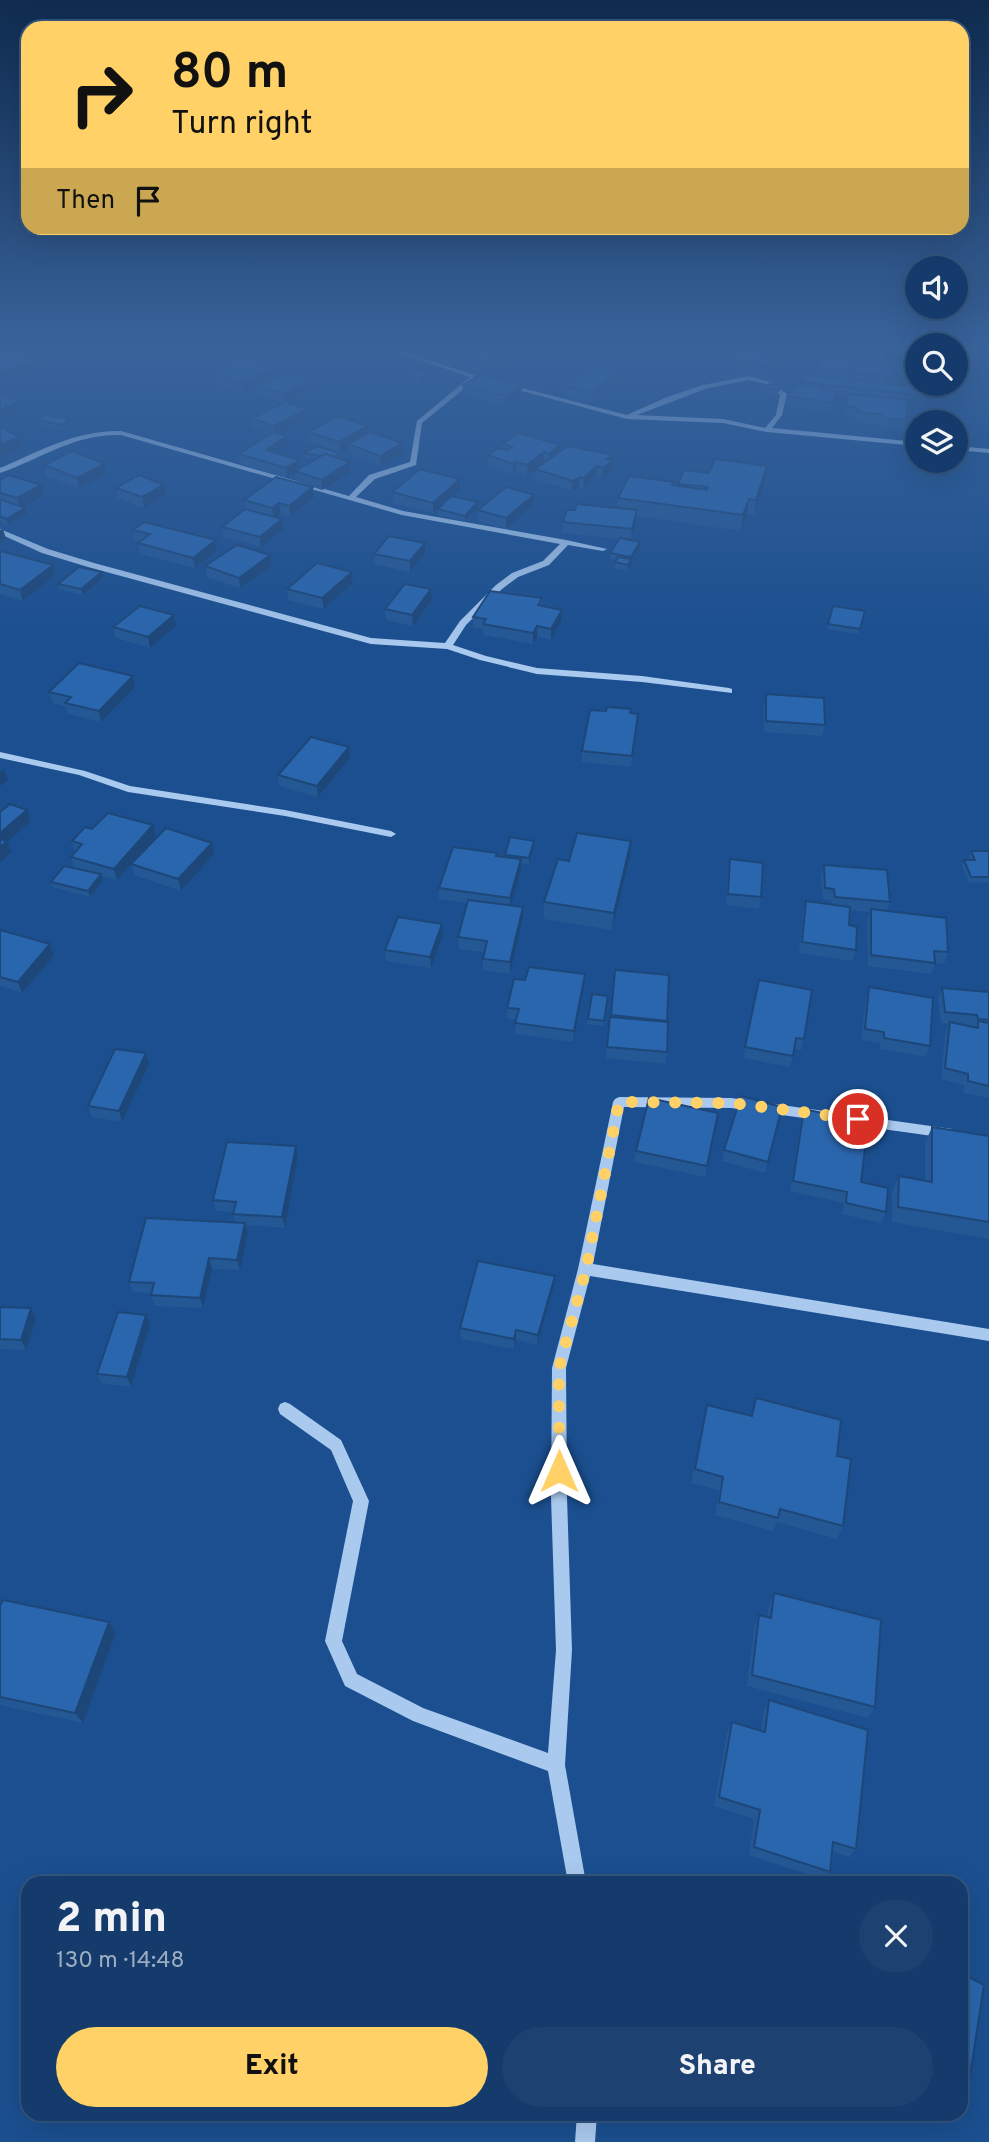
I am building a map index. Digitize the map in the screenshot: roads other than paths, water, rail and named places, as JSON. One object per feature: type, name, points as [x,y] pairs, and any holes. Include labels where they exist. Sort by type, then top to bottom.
[{"type":"street","points":[[0,471],[57,447]]},
{"type":"street","points":[[169,447],[350,499],[442,522],[603,549]]},
{"type":"street","points":[[350,499],[372,477],[413,463],[415,447]]},
{"type":"street","points":[[968,449],[989,451]]},
{"type":"street","points":[[0,531],[45,551],[91,565],[371,641],[448,646],[482,658],[537,671],[642,679],[729,691]]},
{"type":"street","points":[[448,646],[469,616],[499,587],[515,575],[546,563],[566,542]]},
{"type":"street","points":[[0,755],[82,774],[128,789],[285,813],[391,834]]},
{"type":"street","points":[[576,1876],[556,1765],[564,1650],[559,1497],[559,1368],[586,1269],[619,1102],[731,1103],[961,1135]]},
{"type":"street","points":[[586,1269],[989,1335]]},
{"type":"street","points":[[285,1409],[336,1445],[361,1501],[333,1641],[351,1680],[419,1715],[556,1765]]},
{"type":"street","points":[[585,2142],[586,2121]]}]
